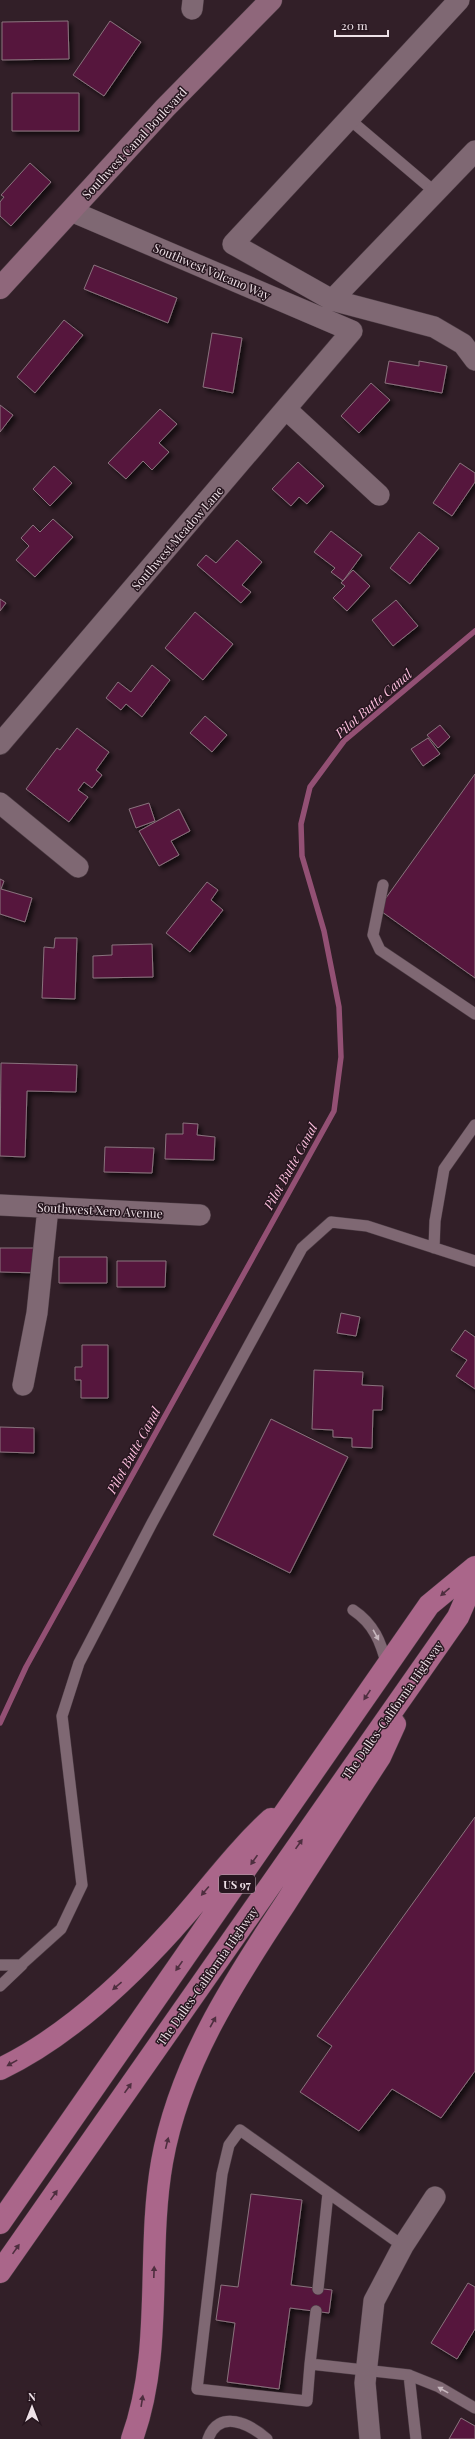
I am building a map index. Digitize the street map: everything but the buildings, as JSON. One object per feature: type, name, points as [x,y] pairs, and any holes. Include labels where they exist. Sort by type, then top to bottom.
[{"type":"highway","name":"US 97","points":[[0,2223],[300,1793],[429,1605],[475,1567]]},
{"type":"highway","name":"The Dalles-California Highway","points":[[0,2272],[458,1618],[475,1578]]},
{"type":"highway","points":[[132,2439],[139,2419],[151,2345],[155,2230],[162,2162],[178,2099],[200,2045],[246,1962],[380,1756],[415,1678]]},
{"type":"highway","points":[[0,2069],[14,2062],[77,2020],[128,1977],[172,1930],[244,1844],[300,1793]]},
{"type":"main road","name":"Southwest Canal Boulevard","points":[[0,288],[165,108],[271,0]]},
{"type":"street","points":[[459,0],[233,244],[332,300],[434,327],[463,344],[475,360]]},
{"type":"street","points":[[332,300],[475,151]]},
{"type":"street","name":"Southwest Volcano Way","points":[[71,211],[352,331]]},
{"type":"street","name":"Southwest Meadow Lane","points":[[0,744],[287,410],[352,331]]},
{"type":"street","points":[[287,410],[379,495]]},
{"type":"street","points":[[0,803],[78,867]]},
{"type":"street","name":"Southwest Xero Avenue","points":[[0,1205],[200,1215]]},
{"type":"street","points":[[23,1385],[38,1313],[48,1208]]},
{"type":"street","points":[[370,2439],[365,2383],[374,2301],[404,2246],[436,2197]]},
{"type":"lane","points":[[349,119],[435,192]]},
{"type":"lane","points":[[383,886],[373,935],[380,950],[475,1014]]},
{"type":"lane","points":[[434,1248],[435,1220],[444,1169],[475,1125]]},
{"type":"lane","points":[[0,1986],[22,1965],[20,1965],[61,1929],[82,1885],[62,1716],[79,1662],[152,1523],[302,1248],[332,1222],[367,1226],[475,1261]]},
{"type":"lane","points":[[353,1610],[367,1619],[382,1646],[387,1667]]},
{"type":"lane","points":[[0,1964],[20,1965]]},
{"type":"lane","points":[[316,2311],[307,2401],[197,2389],[222,2174],[228,2145],[240,2130],[404,2246]]},
{"type":"lane","points":[[318,2289],[328,2193]]},
{"type":"lane","points":[[310,2364],[409,2375],[439,2387],[475,2408]]},
{"type":"lane","points":[[409,2375],[416,2439]]},
{"type":"lane","points":[[208,2439],[215,2427],[226,2421],[235,2421],[256,2430],[266,2439]]},
{"type":"waterway","name":"Pilot Butte Canal","points":[[0,1723],[26,1667],[334,1111],[341,1057],[339,1007],[324,931],[302,856],[301,824],[310,787],[344,741],[475,631]]}]
